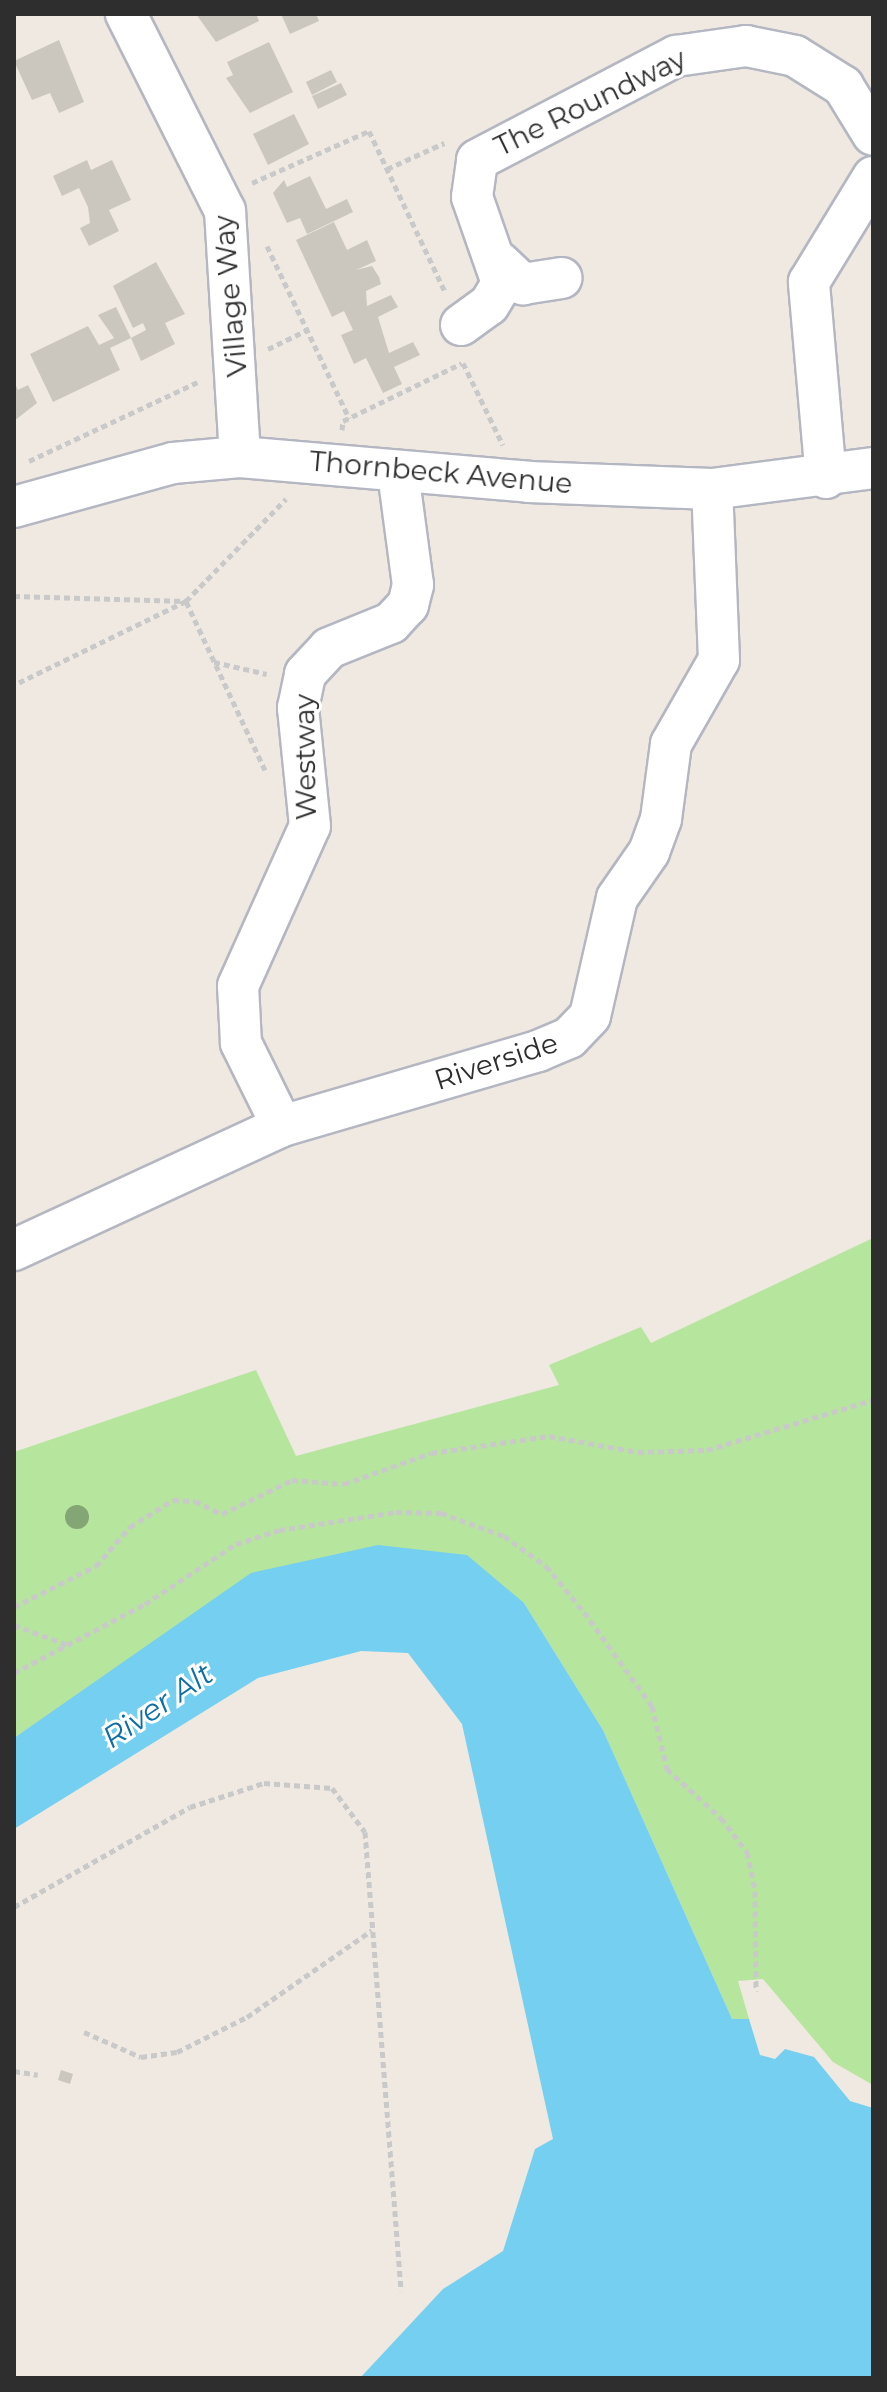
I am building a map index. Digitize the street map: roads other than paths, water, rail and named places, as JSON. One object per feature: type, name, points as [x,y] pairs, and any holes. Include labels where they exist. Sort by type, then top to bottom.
[{"type":"street","name":"Village Way","points":[[126,14],[225,211],[237,363],[240,457]]},
{"type":"street","name":"The Roundway","points":[[499,262],[472,197],[477,160],[676,56],[746,46],[795,56],[843,86],[873,135]]},
{"type":"street","points":[[826,478],[809,282],[873,177]]},
{"type":"street","points":[[499,262],[523,284],[562,278]]},
{"type":"street","points":[[462,344],[496,297],[499,262]]},
{"type":"street","name":"Thornbeck Avenue","points":[[14,507],[173,463],[240,457],[322,462],[398,472],[712,489],[826,478],[873,468]]},
{"type":"street","name":"Westway","points":[[282,1126],[241,1043],[237,1001],[310,826],[298,708],[303,682],[315,658],[391,623],[408,605],[413,585],[398,472]]},
{"type":"street","name":"Riverside","points":[[14,1250],[282,1126],[538,1051],[569,1038],[590,1016],[617,898],[649,852],[661,819],[671,744],[719,660],[712,489]]},
{"type":"water","name":"River Alt","points":[[378,1545],[467,1555],[524,1603],[603,1730],[732,2019],[749,2019],[760,2055],[775,2059],[785,2049],[814,2057],[850,2101],[873,2108],[873,2378],[360,2378],[443,2289],[503,2251],[535,2149],[553,2139],[462,1724],[408,1653],[361,1651],[258,1678],[14,1829],[14,1738],[251,1573]]}]
